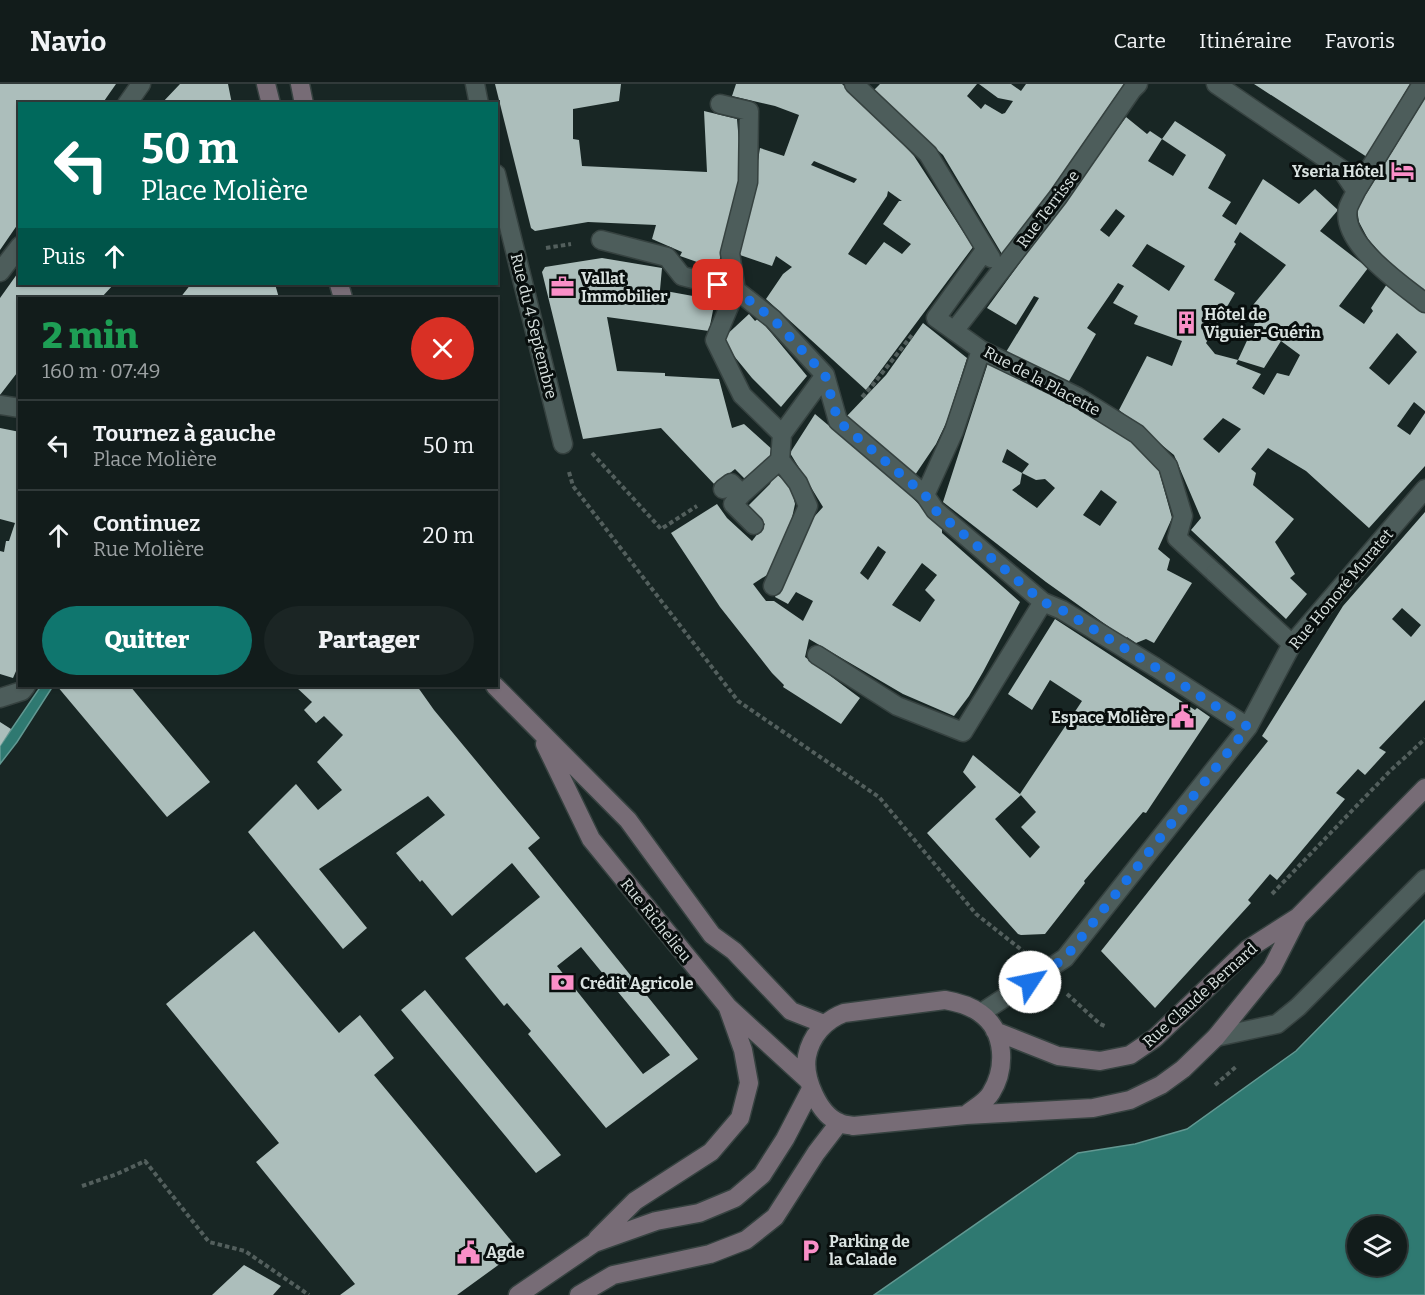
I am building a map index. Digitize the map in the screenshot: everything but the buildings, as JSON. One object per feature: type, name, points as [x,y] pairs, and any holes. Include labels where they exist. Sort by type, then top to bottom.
[{"type":"main road","points":[[266,84],[270,102]]},
{"type":"main road","points":[[300,84],[304,102]]},
{"type":"main road","name":"Rue Richelieu","points":[[496,687],[628,820],[712,935],[734,951],[791,1011],[824,1024]]},
{"type":"main road","name":"Rue Richelieu","points":[[539,732],[591,839],[728,1007],[810,1085]]},
{"type":"main road","name":"Rue Claude Bernard","points":[[995,1031],[1058,1056],[1100,1061],[1130,1055],[1155,1038],[1248,949],[1298,917],[1425,788]]},
{"type":"main road","name":"Rue Claude Bernard","points":[[966,1115],[1094,1108],[1130,1100],[1161,1085],[1183,1069],[1216,1037],[1272,968],[1298,917]]},
{"type":"main road","points":[[945,1000],[961,1003],[981,1014],[995,1031],[1002,1052],[1000,1076],[990,1096],[966,1115],[853,1126],[839,1123],[823,1111],[810,1085],[807,1057],[817,1033],[832,1017],[844,1012],[945,1000]]},
{"type":"main road","points":[[518,1295],[594,1243],[635,1201],[711,1152],[740,1118],[748,1083],[743,1050],[728,1007]]},
{"type":"main road","points":[[594,1243],[656,1221],[699,1214],[735,1198],[762,1175],[785,1139],[810,1085]]},
{"type":"main road","points":[[579,1295],[613,1275],[710,1254],[746,1240],[775,1217],[816,1153],[839,1123]]},
{"type":"street","points":[[128,102],[141,84]]},
{"type":"street","points":[[475,84],[479,102]]},
{"type":"street","points":[[854,84],[928,154],[1000,272]]},
{"type":"street","name":"Rue Terrisse","points":[[954,331],[1058,197],[1138,84]]},
{"type":"street","points":[[1216,84],[1341,169],[1356,190]]},
{"type":"street","points":[[1422,84],[1356,190],[1348,209],[1350,225],[1360,244],[1382,269],[1425,303]]},
{"type":"street","points":[[720,104],[749,111],[748,182],[729,253],[736,290],[715,340],[742,395],[782,434]]},
{"type":"street","name":"Rue du 4 Septembre","points":[[498,182],[564,451]]},
{"type":"street","points":[[601,240],[667,257],[682,276],[736,290],[773,319],[825,375],[838,421],[925,495],[935,510],[1043,602],[1062,610],[1248,727]]},
{"type":"street","points":[[0,272],[18,249]]},
{"type":"street","points":[[936,318],[986,250]]},
{"type":"street","name":"Rue de la Placette","points":[[936,318],[981,350],[1076,396],[1137,434],[1168,466],[1183,516],[1177,538],[1292,644]]},
{"type":"street","points":[[925,495],[954,431],[981,350]]},
{"type":"street","points":[[773,586],[808,506],[798,483],[780,460],[782,434],[825,375]]},
{"type":"street","points":[[0,405],[18,408]]},
{"type":"street","points":[[754,525],[733,504],[780,460]]},
{"type":"street","points":[[723,489],[731,483],[742,494]]},
{"type":"street","name":"Rue Honoré Muratet","points":[[981,1014],[1065,958],[1248,727],[1292,644],[1425,489]]},
{"type":"street","points":[[817,655],[897,706],[963,732],[1043,602]]},
{"type":"street","points":[[0,698],[22,691],[25,687]]},
{"type":"street","points":[[1216,1037],[1277,1024],[1298,1007],[1425,879]]},
{"type":"path","points":[[838,421],[872,387],[922,321],[936,318]]},
{"type":"path","points":[[723,489],[661,529],[591,451],[564,451],[573,486],[738,701],[879,797],[976,914],[1046,971],[1100,1024],[1111,1028]]},
{"type":"path","points":[[1268,898],[1391,770],[1425,739]]},
{"type":"path","points":[[82,1186],[145,1161],[209,1242],[246,1251],[309,1295]]},
{"type":"water","points":[[40,687],[52,687],[0,764],[0,746]]},
{"type":"water","points":[[1425,920],[1425,1295],[874,1295],[1078,1153],[1135,1144],[1187,1129],[1296,1051]]},
{"type":"place","name":"Yseria Hôtel","points":[[1402,171]]},
{"type":"place","name":"Vallat Immobilier","points":[[563,287]]},
{"type":"place","name":"Hôtel de Viguier-Guérin","points":[[1186,323]]},
{"type":"place","name":"Espace Molière","points":[[1183,717]]},
{"type":"place","name":"Crédit Agricole","points":[[562,983]]},
{"type":"place","name":"Parking de la Calade","points":[[811,1250]]},
{"type":"place","name":"Agde","points":[[468,1252]]},
{"type":"route","points":[[718,285],[736,290],[773,319],[825,375],[838,421],[925,495],[935,510],[1043,602],[1062,610],[1248,727],[1065,958],[1030,982]]}]
